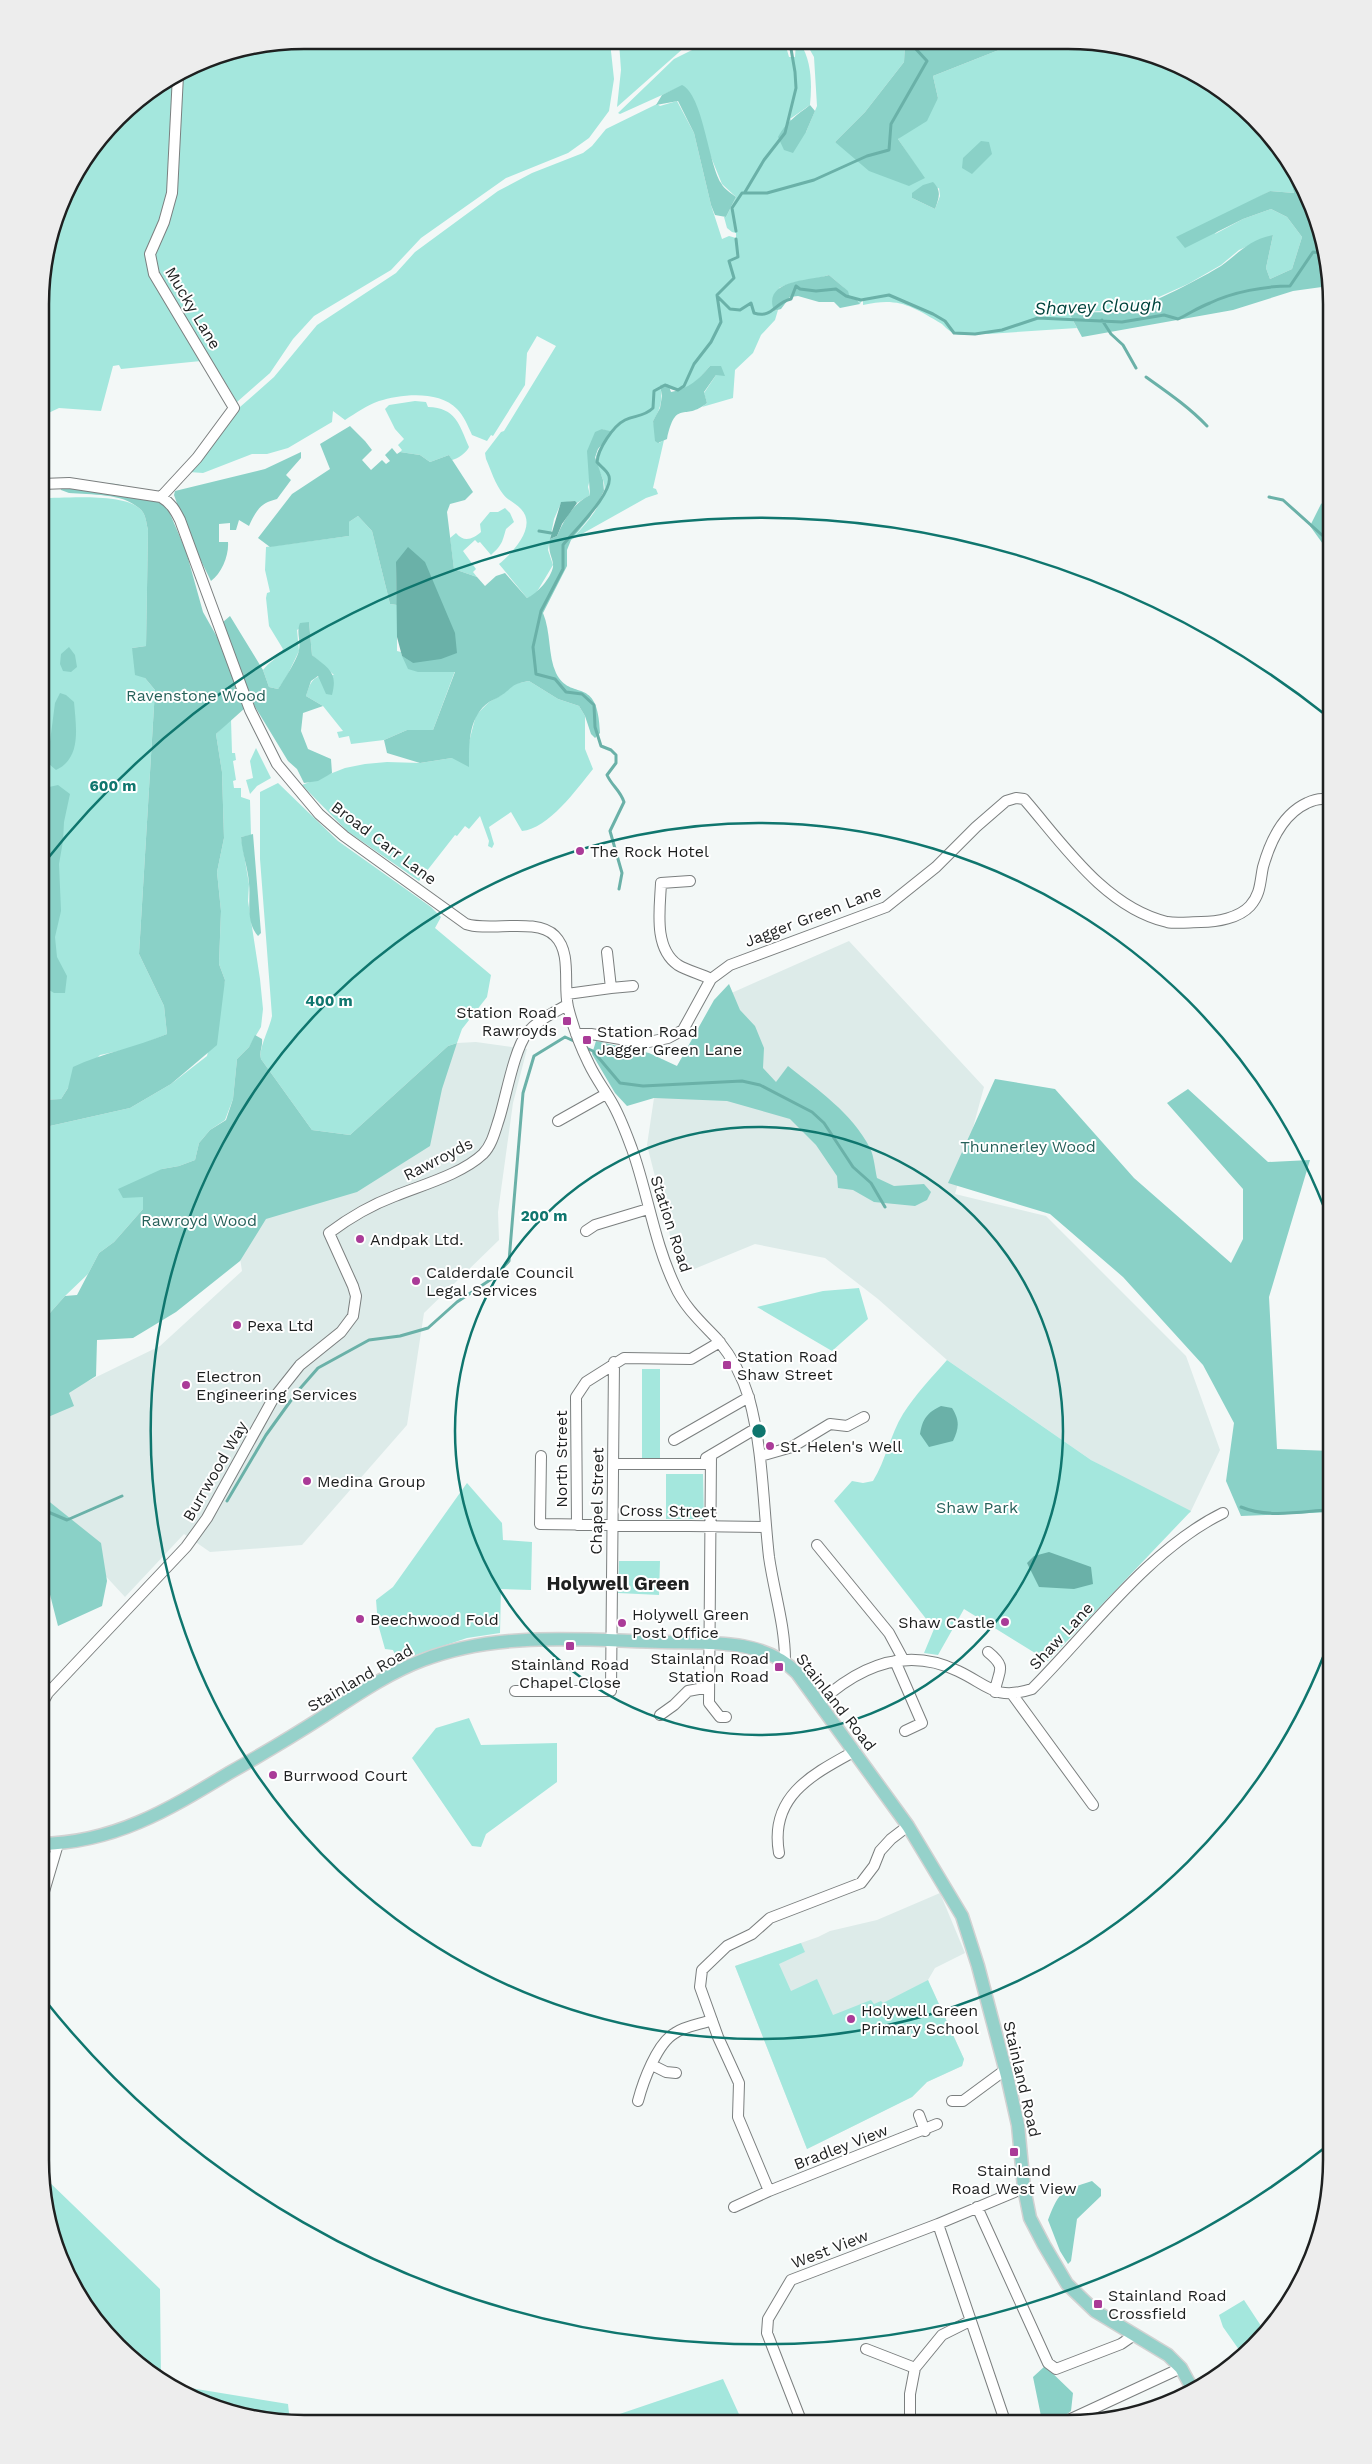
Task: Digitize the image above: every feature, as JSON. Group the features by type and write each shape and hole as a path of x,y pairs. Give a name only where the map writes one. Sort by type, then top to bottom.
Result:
{"main road":[{"name":"Stainland Road","path":"49,1844 95,1839 137,1825 191,1796 359,1694 421,1660 464,1646 502,1641 611,1640 709,1643 765,1650 785,1660 797,1672 908,1826 962,1916 978,1966 1018,2125 1024,2188 1030,2218 1067,2284 1095,2312 1168,2355 1181,2368 1190,2384"}],"street":[{"name":"Mucky Lane","path":"161,496 197,458 234,408 154,274 150,260 152,248 164,222 172,193 178,82"},
{"path":"49,484 69,483 161,496"},
{"name":"Broad Carr Lane","path":"161,496 174,507 250,710 277,764 319,814 344,836 460,920 474,926 535,928 552,933 559,941 564,953 567,1005 576,1035 584,1053"},
{"name":"Jagger Green Lane","path":"576,1035 591,1034 644,1044 668,1038 683,1030 692,1017 711,979 730,965 886,907 936,868 976,827 1006,801 1016,798 1024,799 1094,879 1133,910 1168,922 1212,922 1232,917 1249,907 1259,894 1263,866 1274,838 1286,817 1298,807 1323,798"},
{"path":"690,881 661,883 659,924 667,952 678,964 711,979"},
{"path":"607,952 611,988"},
{"path":"567,994 633,986"},
{"name":"Rawroyds","path":"329,1233 351,1216 438,1180 474,1161 484,1153 496,1130 511,1075 526,1034 539,1022 567,1005"},
{"name":"Station Road","path":"584,1053 622,1123 633,1152 648,1209 665,1261 676,1288 698,1319 720,1342 739,1373 749,1397 760,1456 766,1527 785,1640 785,1660"},
{"path":"558,1121 606,1094"},
{"path":"586,1231 595,1225 648,1209"},
{"name":"Burrwood Way","path":"49,1693 186,1547 207,1518 273,1399 300,1365 341,1332 353,1316 356,1296 329,1233"},
{"name":"North Street","path":"577,1525 576,1397 586,1382 614,1362 624,1358 691,1359 720,1342"},
{"name":"Chapel Street","path":"515,1691 611,1690 614,1362"},
{"path":"674,1440 749,1397"},
{"path":"760,1456 792,1447 830,1424 847,1426 864,1417"},
{"path":"613,1464 694,1464 711,1460 755,1429"},
{"name":"Cross Street","path":"541,1456 540,1524 766,1527"},
{"path":"711,1460 709,1703 714,1712 720,1717 726,1717"},
{"name":"Shaw Lane","path":"819,1704 833,1691 859,1674 899,1660 930,1660 957,1670 995,1692 1012,1694 1032,1689 1102,1613 1138,1578 1192,1532 1223,1513"},
{"path":"817,1545 889,1633 922,1723 905,1731"},
{"path":"988,1652 999,1661 1002,1674 995,1692"},
{"path":"660,1715 674,1705 688,1691 709,1686"},
{"path":"1012,1694 1093,1805"},
{"path":"779,1853 777,1841 780,1820 788,1800 809,1777 855,1751"},
{"path":"769,2191 738,2117 739,2083 700,1987 702,1970 727,1946 752,1934 770,1918 861,1883 874,1866 880,1851 891,1839 908,1826"},
{"path":"49,1874 58,1844"},
{"path":"638,2101 643,2079 663,2045 674,2033 712,2020"},
{"path":"652,2065 666,2072 676,2073"},
{"path":"952,2101 963,2101 980,2091 991,2079 1005,2070"},
{"path":"919,2115 924,2131"},
{"name":"Bradley View","path":"734,2207 769,2191 924,2131 937,2124"},
{"name":"West View","path":"799,2415 767,2333 768,2319 791,2280 938,2224 1024,2188"},
{"path":"977,2207 1048,2363 1056,2369 1121,2344 1134,2335"},
{"path":"938,2224 1003,2415"},
{"path":"910,2415 910,2394 914,2368 942,2335 970,2321"},
{"path":"866,2349 914,2368"},
{"path":"1079,2415 1181,2368"}],"shaded area":[{"path":"575,501 577,503 562,524 557,536 550,539 561,502"},
{"path":"408,547 425,562 455,633 457,653 441,659 413,663 402,656 397,637 396,562"},
{"path":"849,941 984,1087 955,1194 1046,1216 1186,1356 1220,1450 1190,1513 1091,1460 947,1360 878,1299 825,1258 755,1244 682,1274 677,1263 647,1145 654,1098 727,995"},
{"path":"476,1042 527,1049 513,1103 498,1212 499,1240 424,1313 407,1425 302,1545 210,1552 184,1534 125,1597 49,1515 49,1400 160,1346 242,1271 236,1232 406,1150 457,1043"},
{"path":"941,1406 952,1408 958,1424 956,1432 953,1441 929,1447 920,1434 921,1428 926,1417"},
{"path":"1049,1552 1091,1567 1093,1584 1074,1589 1039,1587 1027,1563 1034,1556"},
{"name":"Holywell Green Primary School","path":"940,1893 965,1953 935,1968 928,1980 964,2059 962,2066 927,2082 912,2097 807,2149 735,1966 830,1931 877,1920"}],"green space":[{"path":"287,49 611,49 614,79 609,111 589,138 568,153 506,178 421,238 391,270 314,316 293,339 270,373 237,402 153,263 175,161 181,80 206,68 238,57"},
{"path":"620,49 683,49 617,107 621,70"},
{"path":"694,49 787,49 789,57 795,57 796,49 803,49 809,65 811,81 810,105 790,119 806,132 817,106 814,57 809,49 905,49 904,62 865,112 835,142 924,178 898,139 938,98 933,76 1001,49 1085,49 1102,51 1134,57 1166,68 1196,83 1224,101 1249,123 1271,148 1289,176 1294,193 1270,191 1237,209 1215,234 1243,219 1271,209 1287,217 1302,237 1292,269 1270,279 1266,268 1273,235 1239,250 1221,265 1188,284 1132,309 1069,313 1077,328 988,334 958,334 951,332 922,312 904,305 886,302 863,305 863,298 860,304 857,300 850,298 843,287 829,275 792,283 779,288 774,311 778,310 775,320 761,335 753,353 735,370 733,398 702,407 707,403 704,393 716,375 710,366 688,387 675,390 660,385 661,404 653,421 659,443 664,440 653,488 656,489 658,494 646,498 571,540 595,512 604,492 604,481 597,467 596,456 601,446 612,433 602,429 588,487 590,495 577,503 574,501 561,503 554,519 548,550 553,565 535,595 527,598 499,564 516,547 521,539 527,524 525,516 521,509 500,490 485,453 501,432 504,431 556,346 537,336 527,353 525,385 493,436 491,435 487,441 472,435 462,415 449,403 430,396 409,395 375,403 345,420 333,411 332,422 288,448 267,454 252,454 203,473 189,472 240,407 274,377 317,325 396,273 415,252 498,191 532,173 583,153 592,146 606,129 657,104 660,106 677,101 694,133 711,205 722,239 729,236 736,238 736,233 727,228 724,217 726,217 736,197 722,184 682,86 620,114 618,113 674,59","holes":["939,188 940,196 935,209 912,198"]},
{"path":"905,49 1001,49 933,76 938,98 927,121 898,139 925,178 909,186 869,171 835,142 865,112 904,62"},
{"path":"176,83 167,202 147,251 201,361 121,369 119,365 113,366 101,411 59,408 49,413 49,287 57,238 62,222 75,191 101,148 123,123 148,101"},
{"path":"682,85 689,91 695,102 716,173 726,189 736,197 726,217 715,215 694,133 678,101 656,105 662,95"},
{"path":"810,105 815,111 806,132 793,153 784,150 778,137 788,123"},
{"path":"981,141 989,142 992,154 972,174 962,168 963,158"},
{"path":"1289,176 1304,206 1315,238 1323,287 1293,291 1233,310 1082,337 1069,313 1116,311 1139,307 1203,277 1251,243 1265,237 1273,235 1266,268 1270,279 1292,269 1302,237 1287,217 1271,209 1243,219 1185,248 1176,237 1270,191 1294,193"},
{"path":"933,182 939,192 935,209 912,198 912,193 923,185"},
{"path":"829,275 848,291 850,298 857,300 860,304 840,308 834,302 819,302 798,296 790,297 781,309 774,311 772,301 775,293 781,287 790,283"},
{"path":"710,366 721,366 725,376 716,375 704,392 707,403 692,411 678,415 670,426 667,439 658,443 655,441 653,421 660,408 662,396 660,385 668,384 671,392 689,386"},
{"path":"415,401 426,402 428,407 445,410 451,414 459,424 469,447 464,453 452,460 449,455 430,462 420,455 400,452 402,450 398,445 404,439 395,429 385,409 389,405"},
{"path":"350,426 372,450 362,460 371,470 382,460 386,464 390,461 385,455 392,448 397,454 400,452 420,455 430,462 449,455 473,492 465,500 450,504 447,512 454,569 477,577 485,586 496,576 505,573 527,598 543,585 552,571 553,564 549,548 550,539 557,536 574,507 590,495 587,451 595,432 602,429 613,432 598,449 595,457 603,480 604,491 590,517 571,540 567,550 567,566 543,613 556,673 562,682 569,687 583,692 594,703 598,714 600,733 595,738 591,734 585,716 579,706 558,699 529,681 514,685 489,702 477,715 471,732 469,767 452,758 420,763 387,753 384,740 407,730 433,730 455,672 418,672 408,669 402,656 413,663 396,562 397,605 390,604 372,531 358,516 349,522 349,536 270,547 258,538 292,494 330,469 320,444"},
{"path":"301,452 301,458 286,475 291,480 277,499 259,508 249,526 239,520 236,530 230,530 230,523 219,524 219,542 228,542 227,552 221,569 211,581 189,537 174,495 175,491 265,469"},
{"name":"Ravenstone Wood","path":"58,479 116,484 146,491 165,502 186,551 203,612 221,644 245,708 216,734 222,772 224,838 217,872 221,911 219,964 225,980 217,1045 171,1084 130,1108 49,1126 49,1100 61,1099 68,1088 73,1067 167,1034 164,1006 139,954 155,690 145,678 135,675 132,648 146,646 148,530 143,512 132,503 115,497 69,493 61,490"},
{"path":"93,497 131,503 143,512 148,530 146,646 132,648 145,678 155,690 139,954 164,1006 167,1034 133,1048 100,1055 68,1088 61,1099 49,1100 49,498"},
{"path":"1323,502 1323,544 1310,526"},
{"path":"505,508 510,513 514,522 506,529 502,543 498,548 491,555 480,542 478,543 475,540 463,551 476,569 473,572 477,577 454,569 450,538 456,533 465,539 475,537 481,532 480,524 490,512 498,512"},
{"path":"358,516 372,531 390,604 397,605 397,651 401,652 402,656 437,671 455,671 433,730 407,730 384,740 351,744 349,736 339,738 337,732 343,731 323,706 306,696 312,681 318,677 334,675 312,655 309,622 297,630 299,651 286,678 278,689 269,687 263,670 283,649 269,626 266,598 267,593 270,592 265,570 266,547 349,536 349,522"},
{"path":"230,616 263,670 269,687 278,689 298,654 298,630 300,623 309,622 312,655 331,672 334,687 332,695 326,694 318,676 311,681 306,696 323,706 303,713 301,731 308,749 331,759 332,773 318,781 304,783 297,769 288,761 254,705 223,622"},
{"path":"69,647 75,655 77,667 71,672 63,671 60,664 61,654"},
{"path":"529,681 558,699 579,706 585,716 585,749 593,769 552,816 532,829 522,831 511,812 489,827 494,844 492,848 488,846 489,841 480,816 469,829 465,826 457,836 455,835 419,881 347,831 302,785 345,768 365,764 387,762 420,763 452,758 469,742 476,715 489,702 500,696 514,684"},
{"path":"60,693 66,695 74,702 76,731 74,750 70,758 56,770 49,764 55,703"},
{"path":"231,719 232,753 235,753 236,760 233,761 236,780 233,781 234,788 241,788 241,797 250,800 251,835 241,837 249,884 248,901 260,979 263,1009 261,1027 249,1047 237,1059 233,1099 225,1120 210,1130 199,1143 195,1160 179,1166 162,1169 143,1197 143,1209 114,1242 99,1253 88,1274 49,1314 49,1126 130,1108 171,1084 207,1056 225,980 219,964 221,911 217,872 224,838 222,772 216,734"},
{"path":"256,748 271,778 257,786 250,794 246,780 253,778 250,761"},
{"path":"278,783 338,841 431,907 441,917 435,928 491,975 487,997 462,1029 457,1043 448,1046 350,1135 312,1130 261,1059 261,1050 272,1016 260,859 260,792"},
{"path":"58,785 70,794 64,822 59,864 61,911 55,937 57,957 67,976 65,993 54,993 49,990 49,787"},
{"path":"253,834 261,933 258,936 251,924 248,877 241,837"},
{"path":"729,984 740,1010 755,1026 764,1048 763,1068 776,1082 788,1066 811,1084 834,1103 863,1135 871,1151 877,1178 894,1186 924,1184 931,1192 927,1200 915,1206 874,1202 853,1190 838,1188 837,1176 816,1145 790,1119 727,1101 654,1098 627,1106 615,1093 592,1054 596,1041 649,1053 677,1066 714,1000"},
{"name":"Rawroyd Wood","path":"255,1035 262,1039 261,1059 312,1130 350,1135 448,1046 457,1043 442,1089 430,1146 357,1192 266,1219 240,1261 176,1312 133,1338 97,1340 96,1376 69,1393 74,1406 49,1417 49,1314 65,1296 77,1295 99,1253 114,1242 143,1209 143,1197 123,1198 118,1189 162,1169 179,1166 195,1160 199,1143 210,1130 226,1120 233,1099 237,1059 249,1047"},
{"name":"Thunnerley Wood","path":"995,1079 1055,1089 1134,1178 1231,1263 1243,1239 1243,1189 1167,1103 1188,1089 1268,1162 1310,1160 1269,1297 1277,1449 1323,1451 1323,1512 1241,1516 1226,1481 1234,1423 1203,1365 1123,1277 1050,1214 948,1183"},
{"path":"859,1288 868,1319 832,1351 757,1307 823,1291"},
{"name":"Shaw Park","path":"947,1360 1091,1460 1191,1511 1048,1661 964,1609 938,1655 924,1653 934,1629 834,1501 852,1481 863,1483 873,1481 903,1414 918,1393"},
{"path":"642,1369 660,1369 660,1460 642,1460"},
{"path":"666,1474 703,1474 704,1519 666,1519"},
{"path":"467,1483 502,1523 503,1540 532,1542 531,1590 501,1589 500,1633 467,1638 398,1661 393,1650 385,1649 378,1624 376,1600 393,1587"},
{"path":"49,1501 101,1543 107,1581 102,1606 58,1626 49,1591"},
{"path":"619,1561 660,1561 659,1595 618,1593"},
{"path":"469,1718 481,1745 557,1743 557,1782 486,1834 481,1847 472,1846 412,1758 436,1728"},
{"name":"Holywell Green Primary School","path":"801,1943 805,1952 779,1964 791,1991 817,1979 833,2015 871,2000 874,2004 881,2001 883,2003 928,1980 964,2059 962,2066 927,2082 912,2097 807,2149 735,1966"},
{"path":"1092,2181 1101,2189 1101,2196 1077,2219 1071,2261 1068,2264 1060,2251 1048,2220 1056,2202 1063,2193"},
{"path":"50,2182 160,2289 161,2371 148,2363 123,2341 101,2316 83,2288 62,2242 57,2226"},
{"path":"1244,2300 1261,2326 1239,2350 1223,2327 1219,2315"},
{"path":"1045,2366 1073,2393 1071,2411 1066,2415 1041,2415 1033,2377"},
{"path":"723,2379 739,2415 617,2415"},
{"path":"189,2388 288,2404 289,2415 270,2413 238,2407"}],"waterway":[{"path":"745,192 764,160 785,133 796,88 791,49"},
{"path":"736,231 732,208 742,193 767,193 814,180 867,156 889,150 891,124 927,61 916,49"},
{"path":"619,889 622,873 610,831 624,802 607,775 616,763 616,755 611,750 601,746 595,727 594,705 582,694 566,692 555,679 536,674 533,647 541,611 563,569 563,545 593,511 606,490 609,481 608,474 597,462 603,445 611,432 620,423 646,413 653,408 654,391 665,385 678,390 684,386 694,364 711,342 721,322 717,295 734,278 729,261 738,257 736,239"},
{"name":"Shavey Clough","path":"718,297 730,309 740,310 751,303 754,313 765,314 791,299 796,286 800,289 816,291 836,289 846,296 861,300 889,295 945,321 954,333 975,334 1002,330 1038,318 1122,322 1164,315 1178,319 1206,305 1239,293 1260,288 1290,286 1313,252 1318,252"},
{"path":"1102,320 1111,334 1123,345 1136,368"},
{"path":"1146,377 1185,406 1207,426"},
{"path":"1269,497 1283,500 1323,536"},
{"path":"539,531 551,533"},
{"path":"227,1501 266,1435 297,1392 318,1368 369,1340 400,1336 428,1328 457,1302 493,1278 509,1261 523,1093 534,1056 565,1037 576,1042"},
{"path":"584,1047 593,1051 620,1083 643,1086 742,1081 760,1085 812,1112 824,1123 853,1167 871,1183 885,1207"},
{"path":"49,1512 67,1520 122,1496"},
{"path":"1241,1507 1272,1513 1323,1510"}],"place":[{"name":"The Rock Hotel","path":"580,851"},
{"name":"Station Road Rawroyds","path":"567,1021"},
{"name":"Station Road Jagger Green Lane","path":"587,1040"},
{"name":"Andpak Ltd.","path":"360,1239"},
{"name":"Calderdale Council Legal Services","path":"416,1281"},
{"name":"Pexa Ltd","path":"237,1325"},
{"name":"Station Road Shaw Street","path":"727,1365"},
{"name":"Electron Engineering Services","path":"186,1385"},
{"name":"St. Helen's Well","path":"770,1446"},
{"name":"Medina Group","path":"307,1481"},
{"name":"Beechwood Fold","path":"360,1619"},
{"name":"Shaw Castle","path":"1005,1622"},
{"name":"Holywell Green Post Office","path":"622,1623"},
{"name":"Stainland Road Chapel Close","path":"570,1646"},
{"name":"Stainland Road Station Road","path":"779,1667"},
{"name":"Burrwood Court","path":"273,1775"},
{"name":"Holywell Green Primary School","path":"851,2019"},
{"name":"Stainland Road West View","path":"1014,2152"},
{"name":"Stainland Road Crossfield","path":"1098,2304"}],"district":[{"name":"Holywell Green","path":"618,1583"}]}
